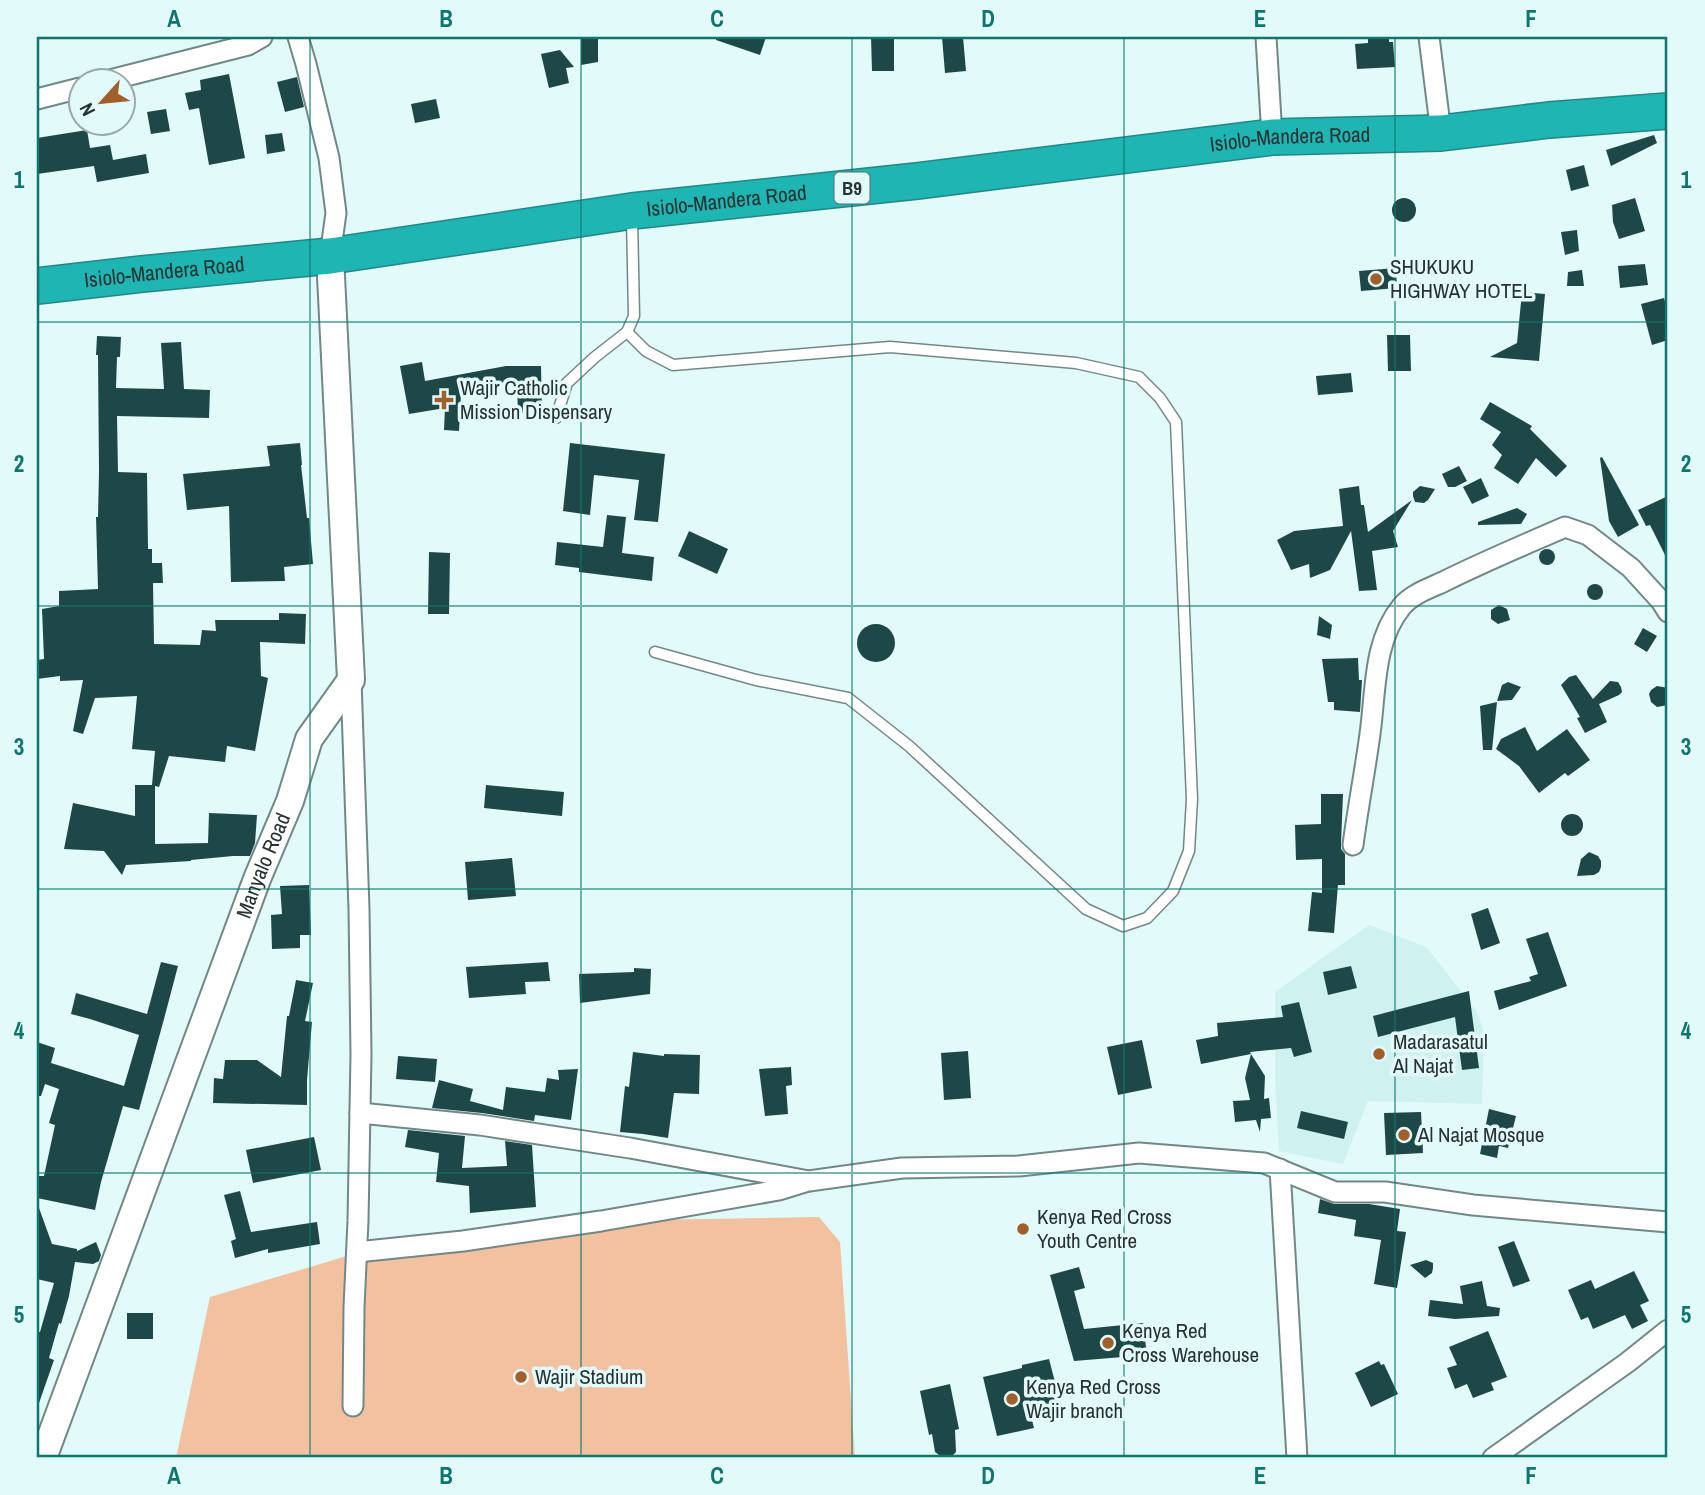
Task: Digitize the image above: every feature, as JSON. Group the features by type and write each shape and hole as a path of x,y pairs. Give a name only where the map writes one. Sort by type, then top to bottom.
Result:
{"highway":[{"name":"Isiolo-Mandera Road","path":"37,286 330,256 632,211 917,181 1272,137 1441,133 1549,120 1668,111"}],"street":[{"path":"136,73 248,45 262,37"},
{"path":"298,37 330,158 336,213 330,256 351,680 359,909 361,1054 354,1406"},
{"path":"1266,37 1272,137"},
{"path":"1429,37 1441,133"},
{"path":"37,99 66,92"},
{"path":"1353,845 1377,668 1387,629 1404,604 1477,565 1566,527 1588,535 1631,568 1668,612"},
{"name":"Manyalo Road","path":"43,1458 257,879 289,800 309,739 351,680"},
{"path":"360,1113 494,1127 630,1148 809,1181"},
{"path":"357,1252 463,1241 601,1221 779,1189 809,1181 902,1168 1019,1166 1139,1153 1264,1163 1335,1192 1385,1192 1473,1205 1668,1222"},
{"path":"1280,1169 1297,1458"},
{"path":"1493,1458 1628,1363 1668,1330"}],"lane":[{"path":"556,418 567,383 594,357 627,332 634,316 632,211"},
{"path":"627,332 646,351 673,365 890,347 1076,363 1139,377 1160,398 1176,422 1192,799 1189,851 1173,891 1147,918 1123,926 1111,921 1086,909 909,746 848,698 756,680 655,652"}],"shaded area":[{"name":"Madarasatul Al Najat","path":"1369,925 1426,947 1476,1010 1484,1032 1482,1104 1368,1101 1343,1164 1279,1151 1275,1077 1275,992"},
{"name":"Wajir Stadium","path":"819,1217 840,1242 855,1458 176,1458 210,1297 407,1238 580,1221"}],"building":[{"path":"581,37 598,37 598,62 581,65"},
{"path":"716,37 766,37 760,55 716,40"},
{"path":"871,37 894,37 894,71 872,71"},
{"path":"942,37 963,37 966,71 945,73"},
{"path":"1368,37 1389,37 1389,42 1393,42 1395,67 1357,69 1355,44 1368,43"},
{"path":"560,50 574,67 566,68 569,83 549,88 541,54"},
{"path":"229,74 245,158 209,165 199,108 189,110 185,93 201,90 200,80"},
{"path":"297,77 304,107 285,112 277,82"},
{"path":"436,99 440,118 415,123 411,104"},
{"path":"166,109 170,131 151,134 147,112"},
{"path":"66,133 66,136 88,136 90,148 110,145 113,160 146,154 149,173 97,182 94,166 37,174 37,138"},
{"path":"282,133 285,151 267,154 265,135"},
{"path":"1654,135 1657,143 1611,166 1606,150"},
{"path":"1584,165 1589,186 1571,191 1566,170"},
{"path":"1404,198 1412,202 1416,210 1412,218 1404,222 1396,218 1392,210 1396,202"},
{"path":"1635,198 1645,231 1619,239 1613,222 1612,205"},
{"path":"1577,230 1579,251 1565,255 1561,232"},
{"path":"1645,264 1648,285 1620,288 1618,266"},
{"path":"1396,268 1397,288 1361,291 1359,271"},
{"path":"1582,270 1584,286 1567,286 1568,272"},
{"path":"1522,292 1545,294 1539,361 1490,357 1517,343"},
{"path":"1664,298 1668,311 1668,340 1652,345 1641,304"},
{"path":"1387,335 1410,335 1411,371 1388,371"},
{"path":"97,336 121,337 116,388 164,389 161,343 181,342 184,389 210,390 209,418 117,416 118,472 147,473 148,549 152,549 152,563 162,563 163,583 153,583 154,644 200,645 202,630 216,631 215,620 279,620 279,613 306,614 305,644 260,642 261,676 268,678 255,751 227,746 225,762 169,756 159,787 155,786 155,844 208,843 209,813 257,815 255,843 250,856 126,865 122,875 104,851 64,849 73,803 135,816 135,785 152,785 155,751 132,749 137,696 95,698 83,734 73,731 83,680 60,681 60,676 37,679 37,660 44,659 42,609 59,606 59,591 98,589"},
{"path":"422,362 425,381 506,366 541,366 542,413 518,413 517,384 461,394 459,431 444,430 445,408 409,414 400,366"},
{"path":"1351,373 1353,392 1318,395 1316,376"},
{"path":"1490,402 1532,426 1530,429 1567,466 1556,477 1536,458 1518,484 1494,468 1502,455 1492,445 1501,432 1480,419"},
{"path":"300,443 313,564 284,567 285,581 231,582 229,506 187,510 183,474 270,466 267,446"},
{"path":"570,443 665,454 658,522 634,520 639,480 594,475 590,515 563,511"},
{"path":"1602,457 1639,525 1618,537 1609,521"},
{"path":"1459,466 1467,481 1455,487 1448,487 1442,474"},
{"path":"1481,478 1489,496 1472,504 1463,487"},
{"path":"1359,486 1368,532 1412,500 1393,531 1398,547 1372,551 1377,590 1359,591 1351,531 1330,570 1310,578 1309,564 1291,570 1277,540 1294,531 1343,526 1339,489"},
{"path":"1420,486 1435,489 1424,503 1415,502 1413,496 1413,492"},
{"path":"1668,496 1668,561 1650,525 1646,526 1638,510"},
{"path":"1517,508 1527,514 1521,524 1478,525 1478,522"},
{"path":"607,515 626,517 622,553 654,557 652,581 579,572 579,568 555,565 557,542 603,547"},
{"path":"689,531 728,549 717,574 678,556"},
{"path":"1544,549 1550,549 1555,557 1553,563 1544,565 1539,560 1539,554"},
{"path":"429,552 450,553 449,614 428,614"},
{"path":"1592,584 1598,584 1603,592 1601,598 1592,600 1587,595 1587,589"},
{"path":"1499,605 1507,609 1510,620 1498,624 1491,619 1491,610"},
{"path":"1319,616 1332,625 1330,639 1317,635"},
{"path":"876,624 889,630 895,643 889,656 876,662 863,656 857,643 863,630"},
{"path":"1643,628 1657,636 1647,652 1634,644"},
{"path":"1358,658 1359,680 1362,680 1360,712 1334,710 1334,702 1328,702 1322,659"},
{"path":"1576,675 1593,699 1610,681 1618,682 1622,692 1599,704 1607,722 1585,733 1577,718 1580,717 1561,685 1569,677"},
{"path":"1508,682 1521,687 1512,700 1497,701 1502,685"},
{"path":"1657,686 1668,688 1668,705 1657,707 1651,702 1649,694"},
{"path":"1497,702 1492,750 1483,750 1480,706"},
{"path":"1525,727 1537,751 1567,729 1590,760 1568,776 1565,773 1539,793 1519,766 1496,749 1501,739"},
{"path":"486,785 564,792 562,816 484,808"},
{"path":"1321,794 1343,794 1341,849 1345,854 1345,885 1338,885 1334,933 1308,931 1312,892 1322,893 1322,859 1296,860 1295,825 1321,824"},
{"path":"1572,814 1580,817 1583,825 1580,833 1572,836 1564,833 1561,825 1564,817"},
{"path":"1589,852 1598,856 1601,861 1599,872 1577,876 1581,859"},
{"path":"512,858 516,896 468,900 465,862"},
{"path":"309,885 311,935 300,935 300,948 272,949 271,915 282,914 280,886"},
{"path":"1488,908 1500,943 1481,950 1471,914"},
{"path":"1548,932 1567,986 1499,1010 1494,991 1531,981 1529,977 1538,974 1526,939"},
{"path":"161,962 178,966 164,1019 139,1110 123,1106 95,1210 37,1198 37,1176 44,1176 55,1125 49,1123 59,1089 45,1084 41,1096 37,1096 37,1042 55,1048 51,1063 124,1086 139,1035 71,1014 76,993 147,1014"},
{"path":"548,962 550,981 525,982 526,994 469,998 466,967"},
{"path":"1351,966 1357,988 1328,995 1323,972"},
{"path":"634,968 651,969 650,994 580,1003 579,974 634,972"},
{"path":"296,980 313,983 305,1021 312,1022 307,1105 213,1103 214,1078 223,1079 225,1060 257,1060 281,1077 287,1016"},
{"path":"1469,991 1479,1068 1462,1070 1455,1017 1378,1037 1373,1016"},
{"path":"1299,1002 1312,1052 1294,1057 1291,1048 1250,1052 1251,1054 1201,1064 1196,1040 1218,1036 1217,1023 1283,1017 1281,1006"},
{"path":"1142,1040 1152,1088 1118,1095 1107,1047"},
{"path":"968,1051 971,1098 944,1100 941,1053"},
{"path":"633,1052 664,1056 700,1055 699,1094 674,1093 668,1138 620,1132 625,1086 629,1087"},
{"path":"1251,1054 1265,1076 1264,1099 1269,1098 1271,1118 1261,1119 1260,1132 1256,1120 1235,1122 1233,1101 1250,1100 1245,1078"},
{"path":"398,1056 437,1059 435,1082 396,1079"},
{"path":"791,1067 792,1085 786,1086 788,1114 765,1116 759,1069"},
{"path":"578,1069 571,1120 535,1115 534,1121 432,1108 439,1080 473,1089 470,1101 503,1110 506,1087 545,1092 547,1078 559,1080 558,1070"},
{"path":"1489,1109 1516,1116 1508,1148 1499,1146 1497,1158 1480,1154"},
{"path":"1301,1111 1348,1122 1344,1139 1297,1128"},
{"path":"1421,1112 1423,1153 1386,1155 1384,1113"},
{"path":"408,1130 465,1136 462,1168 507,1166 505,1141 532,1145 536,1207 470,1213 469,1186 436,1182 439,1153 405,1147"},
{"path":"314,1137 321,1170 253,1183 246,1150"},
{"path":"240,1191 251,1232 317,1222 320,1244 268,1253 268,1249 235,1258 231,1241 236,1239 224,1195"},
{"path":"1320,1199 1334,1204 1369,1204 1400,1209 1397,1231 1406,1232 1397,1288 1374,1284 1381,1240 1354,1236 1356,1220 1318,1213"},
{"path":"39,1208 52,1244 77,1251 96,1242 101,1255 99,1261 93,1264 75,1262 69,1296 49,1358 54,1360 39,1403 37,1332 40,1332 54,1283 37,1279"},
{"path":"1514,1241 1530,1281 1513,1287 1498,1247"},
{"path":"1426,1260 1433,1263 1433,1268 1432,1273 1425,1278 1410,1265"},
{"name":"Kenya Red Cross Warehouse","path":"1079,1267 1085,1288 1074,1291 1084,1329 1143,1323 1147,1355 1074,1361 1050,1275"},
{"path":"1634,1271 1649,1301 1640,1305 1648,1321 1632,1329 1625,1315 1593,1329 1588,1317 1581,1320 1568,1290 1591,1280 1595,1289"},
{"path":"1482,1281 1487,1306 1500,1308 1499,1316 1455,1319 1428,1316 1430,1300 1463,1304 1460,1286"},
{"path":"127,1313 153,1313 153,1339 127,1339"},
{"path":"1488,1331 1507,1377 1491,1383 1494,1390 1473,1398 1467,1384 1455,1389 1447,1368 1457,1365 1449,1347"},
{"path":"1049,1359 1062,1409 1031,1416 1034,1428 997,1436 983,1377"},
{"path":"1379,1361 1381,1365 1384,1364 1398,1394 1371,1407 1355,1373"},
{"path":"950,1384 959,1429 955,1430 956,1452 951,1457 943,1458 935,1452 932,1434 929,1435 920,1391"}],"place":[{"name":"SHUKUKU HIGHWAY HOTEL","path":"1376,279"},
{"name":"Wajir Catholic Mission Dispensary","path":"444,400"},
{"name":"Madarasatul Al Najat","path":"1379,1054"},
{"name":"Al Najat Mosque","path":"1404,1135"},
{"name":"Kenya Red Cross Youth Centre","path":"1023,1229"},
{"name":"Kenya Red Cross Warehouse","path":"1108,1343"},
{"name":"Wajir Stadium","path":"521,1377"},
{"name":"Kenya Red Cross Wajir branch","path":"1012,1399"}]}
